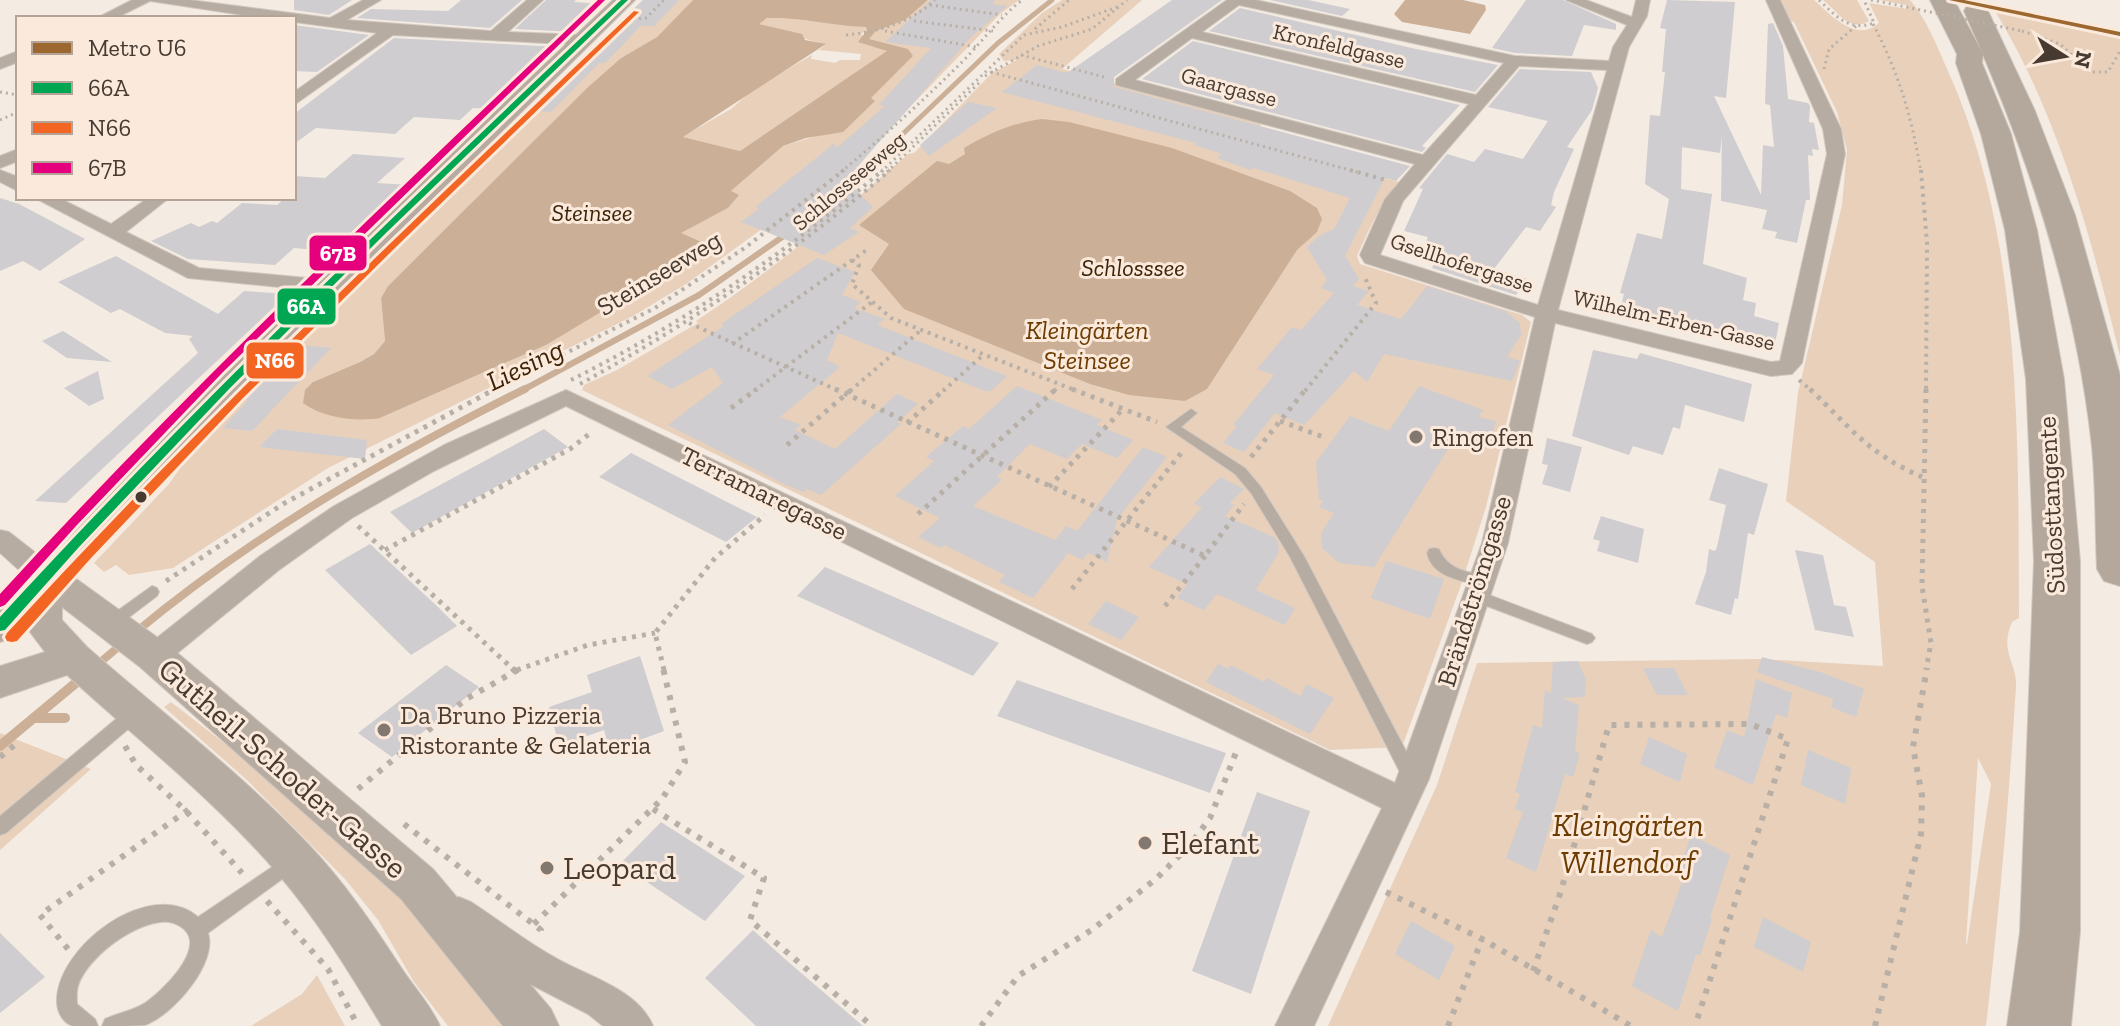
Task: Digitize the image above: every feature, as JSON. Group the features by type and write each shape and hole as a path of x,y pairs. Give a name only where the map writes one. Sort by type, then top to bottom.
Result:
{"highway":[{"path":"1923,0 1956,52 1969,63"},
{"name":"Südosttangente","path":"1942,0 1970,54 1969,63 1996,134 2021,230 2045,379 2057,561 2050,932 2039,1026"},
{"path":"1970,0 2012,83 2042,160 2074,264 2110,430 2120,569"}],"main road":[{"path":"0,626 44,574 174,439 328,286 583,40 623,10"},
{"path":"0,603 44,574"}],"street":[{"path":"108,16 144,0"},
{"path":"157,0 285,16"},
{"path":"333,22 374,0"},
{"path":"495,35 536,0"},
{"path":"1122,82 1236,0 1515,61 1615,66"},
{"path":"1573,0 1639,12"},
{"name":"Wilhelm-Erben-Gasse","path":"1546,314 1771,369 1784,369 1791,363 1836,154 1832,129 1773,0"},
{"name":"Brändströmgasse","path":"1294,1026 1407,791 1495,543 1546,314 1615,66 1639,12"},
{"path":"296,17 390,30 583,40"},
{"path":"296,99 390,30"},
{"name":"Kronfeldgasse","path":"1189,33 1479,101"},
{"name":"Gsellhofergasse","path":"1515,61 1394,199 1370,255 1372,259 1546,314"},
{"name":"Gaargasse","path":"1122,82 1426,161"},
{"path":"48,200 195,274 328,286"},
{"path":"112,233 157,200"},
{"path":"152,654 343,512 571,387"},
{"name":"Terramaregasse","path":"571,387 609,418 781,502 1247,727 1407,791"},
{"path":"0,539 113,625"},
{"path":"0,682 73,658 43,624 44,574"},
{"name":"Gutheil-Schoder-Gasse","path":"113,625 152,654 417,884 541,970 601,1001 634,1026"},
{"name":"Gutheil-Schoder-Gasse","path":"73,658 219,788 294,860 342,918 409,1022"},
{"name":"Gutheil-Schoder-Gasse","path":"417,884 534,1026"}],"lane":[{"path":"1191,413 1172,427 1240,471 1256,490 1297,556 1407,791"},
{"path":"1434,553 1436,562 1479,589 1587,638"},
{"path":"113,625 152,592"},
{"path":"0,827 122,700"},
{"path":"197,929 294,860"},
{"path":"88,1026 67,1009 67,987 80,962 99,942 126,924 157,915 184,918 197,929 200,947 191,972 173,993 152,1010 130,1022 112,1026"}],"path":[{"path":"623,10 646,18 664,0"},
{"path":"846,35 883,31 913,21 935,0"},
{"name":"Steinseeweg","path":"152,592 255,518 347,464 655,308 701,280 838,178 906,119 1020,0"},
{"path":"571,387 702,309 763,266 902,155 1014,43 1069,0"},
{"name":"Schlossseeweg","path":"571,387 689,323 762,273 926,138 990,71 1038,46 1092,29 1127,0"},
{"path":"1819,0 1840,21 1856,26 1873,24"},
{"path":"1864,0 1892,60 1908,110 1923,191 1928,288 1922,586 1931,643 1913,747 1922,796 1921,834 1875,1026"},
{"path":"1871,0 2022,31 2058,42 2070,52 2079,68 2095,73 2108,72 2120,51"},
{"path":"930,5 1003,15"},
{"path":"1034,30 1057,28 1095,11 1117,7"},
{"path":"913,21 993,31"},
{"path":"1810,78 1826,66 1829,49 1856,26"},
{"path":"883,31 977,47"},
{"path":"1020,55 1122,82"},
{"path":"990,71 1390,181 1384,193"},
{"path":"732,344 868,249"},
{"path":"852,260 859,265 852,284 891,318 1121,411 1172,427"},
{"path":"1240,471 1376,303 1361,271"},
{"path":"731,408 872,302"},
{"path":"689,323 1205,556"},
{"path":"787,445 921,330"},
{"path":"907,423 983,355"},
{"path":"1784,369 1815,391 1844,426 1876,454 1922,477"},
{"path":"918,514 1059,386"},
{"path":"1049,487 1121,411"},
{"path":"385,550 570,449 609,418"},
{"path":"1280,421 1326,438"},
{"path":"1072,589 1192,439"},
{"path":"1165,606 1256,490"},
{"path":"358,789 482,689 516,672 613,638 655,633 715,558 781,502"},
{"path":"343,512 516,672"},
{"path":"534,924 653,809 685,762 655,633"},
{"path":"1533,971 1560,894 1609,725 1750,724 1788,739 1695,1026"},
{"path":"981,1026 1018,976 1093,929 1157,878 1190,845 1210,818 1247,727"},
{"path":"0,757 17,743"},
{"path":"80,962 40,915 219,788"},
{"path":"653,809 764,878 750,920 872,1026"},
{"path":"1363,880 1482,939 1631,1026"},
{"path":"1448,1026 1482,939"}],"shaded area":[{"path":"1943,0 1975,0 2120,29 2120,36"}],"green space":[{"path":"643,0 693,0 657,37 621,58 588,87 388,286 381,299 385,341 374,354 313,382 380,418 546,345 678,259 680,233 728,208 738,195 730,192 783,146 823,134 870,98 913,56 868,39 876,31 905,20 928,0 1019,0 1000,14 870,148 686,284 633,316 328,468 173,568 129,575 116,565 104,572 94,563 169,484 198,443"},
{"name":"Kleingärten Steinsee","path":"1062,0 1142,0 1062,69 1264,122 1245,140 1399,182 1366,236 1357,256 1360,264 1522,315 1531,322 1486,507 1402,747 1330,750 582,390 584,385 617,370 698,323 696,321 805,241 908,154 914,153 992,73 1017,60 1004,61 999,54 1042,13"},
{"name":"Kleingärten Willendorf","path":"1778,0 1814,0 1844,25 1861,30 1879,23 1869,3 1908,9 1906,5 1880,0 1910,0 1927,25 1947,69 1972,133 1990,200 2003,268 2016,409 2019,618 2012,622 2007,641 2016,686 1986,1026 1328,1026 1437,785 1477,663 1759,659 1883,666 1875,562 1786,501 1798,393 1842,205 1847,150 1837,112 1794,22 1789,20","holes":["1978,758 1991,784 1967,944"]},
{"path":"1823,0 1857,0 1869,21 1849,23"},
{"path":"1995,11 2120,36 2120,356 2071,178 2037,92"},
{"path":"767,18 864,27 867,30 861,34 875,46 888,51 740,151 682,137 731,109 754,89 812,55 811,59 835,63 860,60 861,54 819,50 825,45 758,24"},
{"path":"171,702 269,778 377,873 513,1026 448,1026 414,982 378,920 345,879 248,781 164,707"},
{"path":"0,733 91,769 0,850"},
{"path":"317,975 345,1026 251,1026 302,994"}],"water":[{"name":"Steinsee","path":"693,0 928,0 905,20 876,31 869,39 908,49 913,56 871,98 875,101 843,132 806,138 783,146 731,191 739,195 728,208 681,233 704,243 679,259 684,262 546,345 380,418 340,418 303,403 305,390 313,382 360,362 374,354 385,341 381,298 388,286 588,87 621,58 657,37","holes":["767,18 865,27 867,30 858,42 887,51 740,151 683,137 826,44 805,40 802,34 759,24"]},
{"path":"1405,0 1463,0 1485,5 1486,10 1470,34 1402,22 1394,14"},
{"name":"Schlosssee","path":"1042,119 1069,122 1172,148 1290,191 1317,208 1322,219 1317,232 1297,250 1207,389 1185,401 1129,395 1090,384 904,309 871,270 889,244 859,225 937,161 949,164 965,154 964,148 983,138 1011,126"}],"building":[{"path":"294,0 352,0 329,15 294,10"},
{"path":"461,0 522,0 490,28 357,18 371,9 448,11"},
{"path":"546,0 604,4 575,32 515,29"},
{"path":"643,0 679,0 654,26 640,26 551,112 527,111"},
{"path":"931,0 996,0 992,4 1007,6 971,37 846,180 873,207 850,228 859,232 824,255 741,222 760,208 755,207 836,142 834,147 839,146 885,106 879,105 931,48 885,42"},
{"path":"1172,0 1222,0 1114,77 1114,87 1410,166 1396,181 1385,178 1345,256 1359,279 1353,286 1369,291 1357,305 1401,319 1427,286 1505,311 1520,323 1521,335 1507,357 1520,361 1512,381 1384,354 1367,382 1354,371 1304,425 1275,413 1244,452 1223,443 1237,426 1233,425 1274,375 1257,369 1292,327 1301,330 1334,293 1321,288 1327,280 1307,247 1319,236 1334,229 1350,198 1254,168 1250,170 1217,158 1222,154 1194,145 1196,143 1002,92 1037,65 1067,73"},
{"path":"1270,0 1308,0 1350,9 1342,16"},
{"path":"1526,0 1563,0 1616,24 1616,30 1584,25 1572,56 1515,53 1492,48"},
{"path":"1667,0 1735,2 1726,98 1714,96 1761,195 1763,145 1774,147 1770,105 1765,104 1768,24 1773,23 1783,46 1788,99 1810,106 1809,122 1814,123 1819,150 1812,149 1813,156 1808,155 1810,200 1806,200 1797,243 1775,238 1777,232 1762,229 1767,210 1721,201 1722,136 1720,153 1682,147 1681,189 1712,194 1703,264 1747,278 1743,300 1756,303 1754,316 1779,323 1774,349 1640,313 1642,307 1622,302 1624,294 1620,293 1637,233 1662,239 1669,199 1645,184 1650,115 1660,116 1666,29 1660,28"},
{"path":"1240,8 1498,65 1475,92 1209,31"},
{"path":"296,25 369,35 317,72 296,71"},
{"path":"394,38 559,47 493,109 473,108 460,120 414,117 395,134 316,128 296,143 296,112"},
{"path":"1193,41 1460,105 1422,146 1426,148 1422,152 1142,79"},
{"path":"1520,69 1591,72 1598,88 1592,110 1567,147 1574,149 1554,192 1551,205 1556,207 1540,231 1526,227 1494,269 1527,279 1516,295 1432,268 1441,250 1424,246 1428,237 1404,231 1423,189 1419,188 1447,154 1474,162 1485,149 1523,159 1548,121 1488,107"},
{"path":"968,102 997,108 929,156 920,145"},
{"path":"353,154 405,158 377,183 410,185 337,252 294,248 275,265 188,259 151,241 191,223 199,227 212,221 217,223 242,203 277,205 283,200 296,200 296,176 325,178"},
{"path":"0,198 19,204 85,239 40,271 23,261 0,271"},
{"path":"116,256 218,314 244,291 288,294 66,503 35,501 198,353 189,339 193,336 165,333 120,309 111,313 58,282"},
{"path":"817,258 855,272 842,295 861,302 854,308 885,319 877,325 1007,376 991,391 985,391 838,333 827,360 840,367 780,417 801,425 795,430 835,449 897,394 918,404 897,422 901,424 821,495 784,484 668,425 723,383 712,367 672,389 647,376 724,326 721,324"},
{"path":"63,331 112,362 67,358 42,341"},
{"path":"299,345 331,348 252,431 223,428 248,400 245,400"},
{"path":"1593,350 1637,359 1640,353 1752,384 1744,422 1685,405 1680,429 1673,427 1663,455 1633,446 1629,455 1572,436"},
{"path":"98,371 104,399 89,406 64,388"},
{"path":"1017,386 1102,420 1097,425 1133,440 1117,458 1082,444 1067,459 1030,444 997,477 1002,480 973,506 1055,540 1066,526 1077,531 1143,447 1167,457 1117,519 1107,562 1088,553 1083,560 1068,553 1033,598 999,582 1005,575 944,545 940,548 918,537 940,518 895,496 934,461 926,457 963,426 969,429"},
{"name":"Ringofen","path":"1419,386 1483,410 1478,417 1496,421 1491,441 1470,436 1462,447 1452,443 1374,567 1339,563 1322,548 1321,533 1334,513 1319,507 1323,501 1319,499 1316,462 1350,416 1389,431"},
{"path":"277,429 367,440 365,459 259,447"},
{"path":"544,429 568,447 412,533 390,512"},
{"path":"1547,438 1582,447 1570,492 1542,484 1548,465 1542,464"},
{"path":"631,453 757,517 726,542 599,477"},
{"path":"1719,468 1768,484 1754,535 1748,533 1738,599 1735,598 1731,615 1695,604 1706,572 1709,549 1715,551 1717,547 1726,505 1709,500"},
{"path":"1220,477 1244,489 1230,503 1234,505 1225,516 1274,537 1278,543 1279,552 1256,590 1295,608 1285,625 1217,594 1204,610 1177,598 1187,584 1149,567 1202,507 1194,504"},
{"path":"1601,516 1644,529 1638,563 1597,551 1600,541 1593,539"},
{"path":"370,544 457,626 411,655 325,570"},
{"path":"1795,550 1823,555 1834,605 1846,607 1854,637 1815,630"},
{"path":"1386,561 1444,579 1430,619 1371,598"},
{"path":"825,567 999,643 973,676 797,596"},
{"path":"1106,601 1139,617 1121,640 1088,624"},
{"path":"640,656 664,731 610,751 604,730 559,746 549,707 592,692 587,675"},
{"path":"1762,657 1820,672 1864,689 1856,717 1831,707 1833,699 1757,672"},
{"path":"1578,661 1586,680 1585,697 1562,698 1579,705 1575,751 1580,753 1573,777 1565,774 1536,872 1506,858 1523,812 1515,809 1520,794 1515,792 1533,725 1542,728 1545,690 1551,693 1553,662"},
{"path":"1218,664 1228,669 1231,665 1264,682 1267,678 1300,696 1307,684 1334,698 1310,734 1206,682"},
{"path":"446,665 479,687 392,757 358,733"},
{"path":"1643,668 1674,668 1688,695 1657,695"},
{"path":"1756,679 1792,693 1787,718 1776,714 1753,785 1714,767 1727,730 1744,737"},
{"path":"1017,680 1226,753 1210,793 997,716"},
{"path":"1649,737 1687,754 1680,782 1640,764"},
{"path":"1808,750 1851,768 1845,804 1801,785"},
{"path":"1257,792 1310,811 1251,994 1192,971"},
{"path":"661,822 745,876 705,921 620,864"},
{"path":"1691,835 1730,855 1700,956 1696,954 1678,1011 1632,986 1651,930 1662,937 1686,871 1680,868"},
{"path":"1763,917 1811,942 1803,972 1754,947"},
{"path":"1411,921 1455,946 1439,980 1395,954"},
{"path":"753,930 863,1026 756,1026 705,978"},
{"path":"0,933 45,977 0,1013"}],"waterway":[{"name":"Liesing","path":"863,172 998,43 1052,0"},
{"name":"Liesing","path":"843,190 865,170"},
{"path":"521,391 699,295 788,233"},
{"name":"Liesing","path":"136,632 228,562 323,499 525,389"},
{"name":"Liesing","path":"97,665 123,643"},
{"name":"Liesing","path":"0,746 83,677"},
{"path":"34,718 65,718"}],"metro line":[{"name":"U6","path":"1953,0 2120,34"}],"transit line":[{"name":"67B","path":"0,602 219,370 602,0"},
{"name":"66A","path":"0,626 74,544 228,385 385,229 625,0"},
{"name":"N66","path":"12,637 239,396 636,12"}],"place":[{"name":"Ringofen","path":"1416,437"},
{"name":"Da Bruno Pizzeria Ristorante & Gelateria","path":"384,730"},
{"name":"Elefant","path":"1145,843"},
{"name":"Leopard","path":"547,868"}]}
